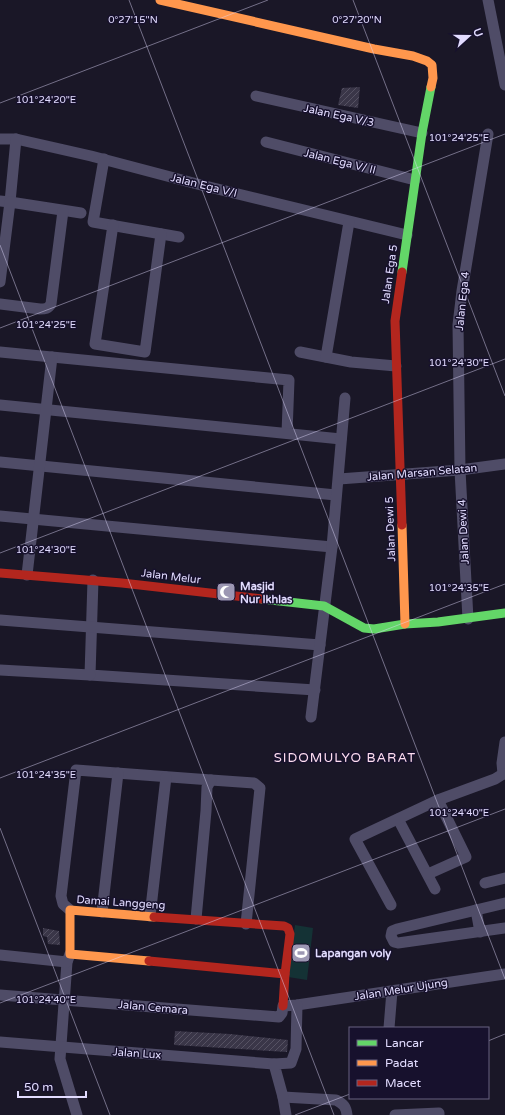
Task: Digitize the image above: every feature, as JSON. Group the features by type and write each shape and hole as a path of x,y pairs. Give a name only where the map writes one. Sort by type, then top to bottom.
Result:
{"street":[{"name":"Jalan Ega 5","path":"160,0 230,14 384,51 418,57 432,65 433,78 422,133 396,306 395,339 401,475"},
{"path":"488,0 505,85"},
{"name":"Jalan Ega V/3","path":"256,96 422,133"},
{"name":"Jalan Ega 4","path":"460,470 459,307 488,134"},
{"name":"Jalan Ega V/I","path":"0,139 16,139 104,159 201,185 407,236"},
{"path":"0,282 5,202 16,139"},
{"name":"Jalan Ega V/ II","path":"266,142 415,180"},
{"path":"104,159 93,222 179,237"},
{"path":"5,202 81,213"},
{"path":"0,304 40,309 46,309 49,307 51,304 63,211"},
{"path":"326,357 349,222"},
{"path":"113,225 95,344 145,352 160,234"},
{"path":"0,352 289,380 287,433"},
{"path":"300,352 351,362 396,366"},
{"path":"27,575 52,357"},
{"path":"311,717 332,547 345,398"},
{"path":"0,405 341,439"},
{"path":"0,462 336,495"},
{"name":"Jalan Marsan Selatan","path":"338,479 460,470 505,464"},
{"name":"Jalan Dewi 4","path":"460,470 468,619"},
{"name":"Jalan Dewi 5","path":"401,475 405,624"},
{"path":"0,516 332,547"},
{"name":"Jalan Melur","path":"0,573 93,580 324,606 364,628 374,629 405,624 468,619 505,613"},
{"path":"90,675 93,580"},
{"path":"0,620 320,645"},
{"path":"0,670 315,690"},
{"path":"391,905 355,839 438,800 495,779 504,774 502,763 505,742"},
{"path":"70,910 63,904 61,896 76,770 118,772 254,783 260,788 246,924"},
{"path":"102,912 118,772"},
{"path":"150,916 166,777"},
{"path":"196,919 207,788 211,780"},
{"path":"428,874 466,857 438,800"},
{"path":"398,819 435,889"},
{"path":"485,883 505,878"},
{"path":"505,903 397,929 392,931 391,936 394,942 398,943 505,928"},
{"name":"Damai Langgeng","path":"68,958 70,910 284,926 288,928 290,934 285,974 284,1006"},
{"path":"476,910 480,932"},
{"path":"0,955 68,958 285,974"},
{"path":"68,958 60,1059 77,1115"},
{"name":"Jalan Melur Ujung","path":"297,1005 505,974"},
{"path":"389,1027 392,991"},
{"name":"Jalan Cemara","path":"0,995 279,1017 284,1006"},
{"path":"284,1006 297,1005"},
{"name":"Jalan Lux","path":"0,1042 274,1064 291,1063 296,1049 297,1005"},
{"path":"274,1064 284,1097 286,1115"},
{"path":"284,1097 336,1100 343,1103 347,1109 347,1115"},
{"path":"395,1115 439,1113 439,1115"}],"green space":[{"name":"Lapangan voly","path":"295,925 313,928 307,980 288,977"}],"building":[{"path":"360,87 358,108 338,105 342,88"},
{"path":"43,928 59,931 60,945 48,944 47,937 43,936"},
{"path":"175,1031 230,1034 288,1040 287,1052 174,1045"}],"traffic: fast":[{"path":"402,272 422,133 431,87"},
{"path":"262,599 324,606 364,628 374,629 405,624 438,622 505,613"}],"traffic: slow":[{"path":"160,0 374,49 413,56 427,61 432,65 433,78 431,87"},
{"path":"402,525 405,624"},
{"path":"149,961 70,954 70,910 154,917"}],"traffic: jam":[{"path":"402,272 395,321 402,525"},
{"path":"0,573 122,583 262,599"},
{"path":"154,917 284,926 288,928 290,934 283,1006"},
{"path":"149,961 285,974"}],"place":[{"name":"Masjid Nur Ikhlas","path":"226,592"},
{"name":"Lapangan voly","path":"301,953"}],"district":[{"name":"SIDOMULYO BARAT","path":"345,757"}]}
